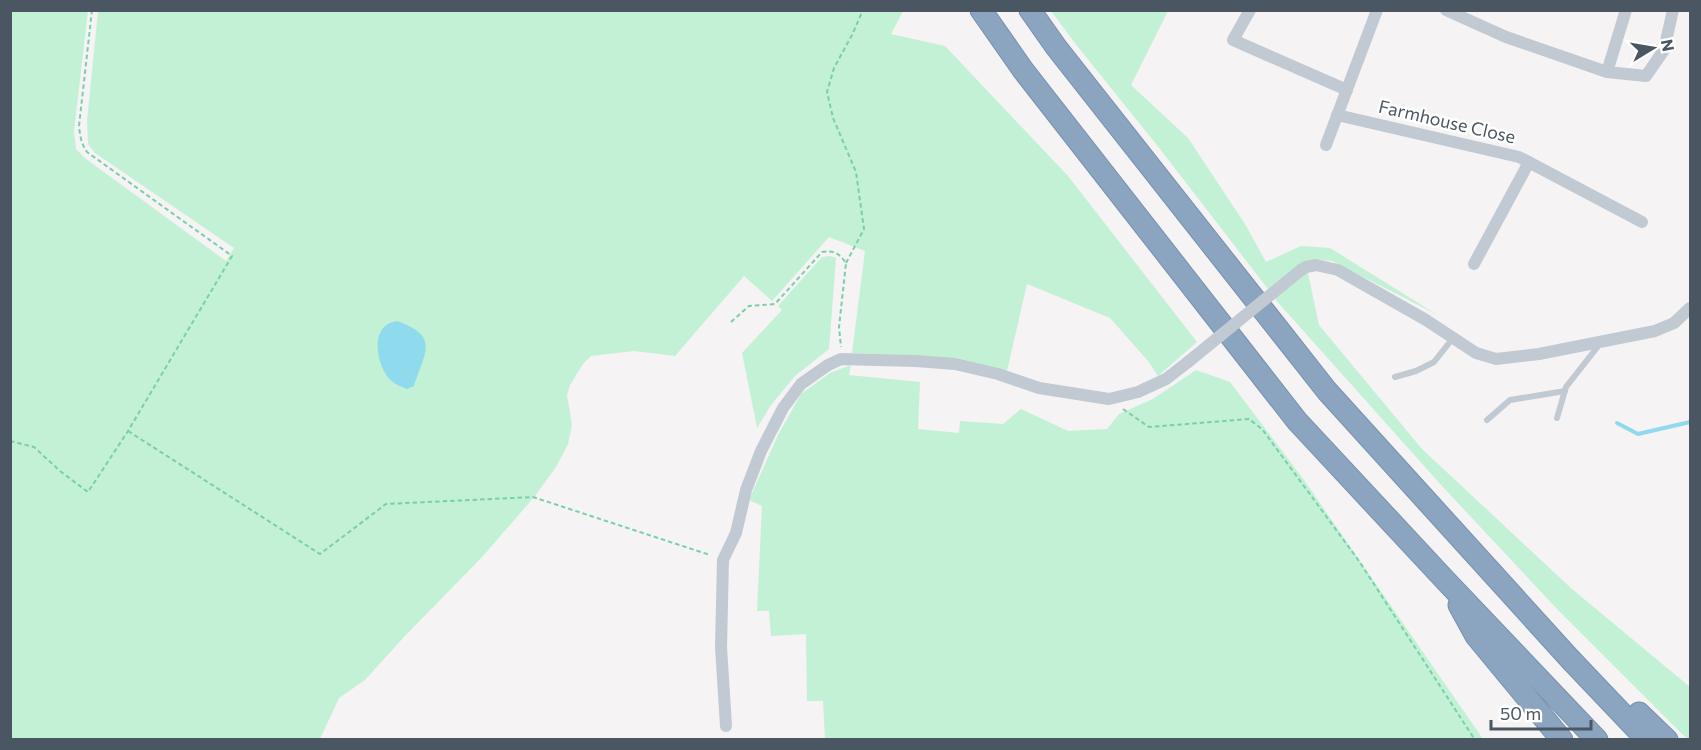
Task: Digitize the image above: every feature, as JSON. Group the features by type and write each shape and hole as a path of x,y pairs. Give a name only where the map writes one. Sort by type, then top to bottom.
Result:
{"highway":[{"path":"981,10 1023,70 1297,421 1597,740"},
{"path":"1030,10 1327,391 1647,740"},
{"path":"1445,580 1476,636 1562,740"},
{"path":"1570,658 1642,715 1668,740"}],"street":[{"path":"1250,10 1233,40 1347,90"},
{"path":"1326,145 1377,10"},
{"path":"1446,10 1506,37 1607,72 1646,76 1664,50 1673,10"},
{"path":"1607,72 1626,10"},
{"name":"Farmhouse Close","path":"1337,115 1519,157 1642,222"},
{"path":"1474,264 1529,162"},
{"path":"726,726 721,647 723,560 736,533 750,480 761,451 783,408 801,384 828,365 841,359 955,364 998,374 1039,388 1109,399 1138,392 1166,379 1301,270 1316,265 1338,270 1426,320 1476,353 1496,359 1539,354 1655,331 1674,323 1690,308"}],"lane":[{"path":"1395,377 1416,371 1434,362 1453,338"},
{"path":"1557,418 1566,387 1601,342"},
{"path":"1487,420 1510,400 1565,391"}],"path":[{"path":"10,441 34,447 88,492 128,430 232,256 87,152 83,146 79,126 92,10"},
{"path":"841,359 839,327 846,262 864,229 855,172 833,118 827,92 834,68 863,10"},
{"path":"731,322 749,306 776,304 822,252 830,250 841,255 846,262"},
{"path":"1109,399 1149,427 1250,419 1262,429 1359,561 1475,740"},
{"path":"128,430 320,555 386,504 533,497 723,560"}],"green space":[{"path":"10,11 88,11 74,131 76,149 86,159 226,261 234,248 95,153 88,144 87,121 98,11 903,11 891,34 945,46 1068,176 1197,342 1158,376 1148,361 1110,318 1027,284 1007,371 959,360 852,353 865,251 829,237 772,301 744,276 675,356 634,351 591,356 570,385 567,395 572,425 568,444 556,467 535,496 483,556 365,680 339,698 320,739 11,739"},
{"path":"1051,11 1168,11 1131,85 1188,138 1245,224 1266,262 1301,246 1330,248 1436,314 1332,261 1315,259 1300,264 1268,289"},
{"path":"822,257 836,258 829,349 795,376 771,405 757,428 742,353 782,310 778,306"},
{"path":"1304,273 1308,273 1319,325 1422,449 1572,589 1690,687 1690,739 1682,734 1557,609 1442,486 1274,298"},
{"path":"851,365 849,375 920,382 918,429 959,433 960,421 1003,424 1021,409 1068,431 1107,429 1119,414 1153,399 1196,370 1230,382 1304,480 1483,739 825,739 823,701 807,701 806,634 771,636 769,611 757,611 762,506 749,500 778,435 801,394 830,373"}],"water":[{"path":"397,321 419,333 426,346 414,386 407,389 391,381 379,356 379,335 389,323"}],"waterway":[{"path":"1617,423 1638,434 1690,422"}]}
